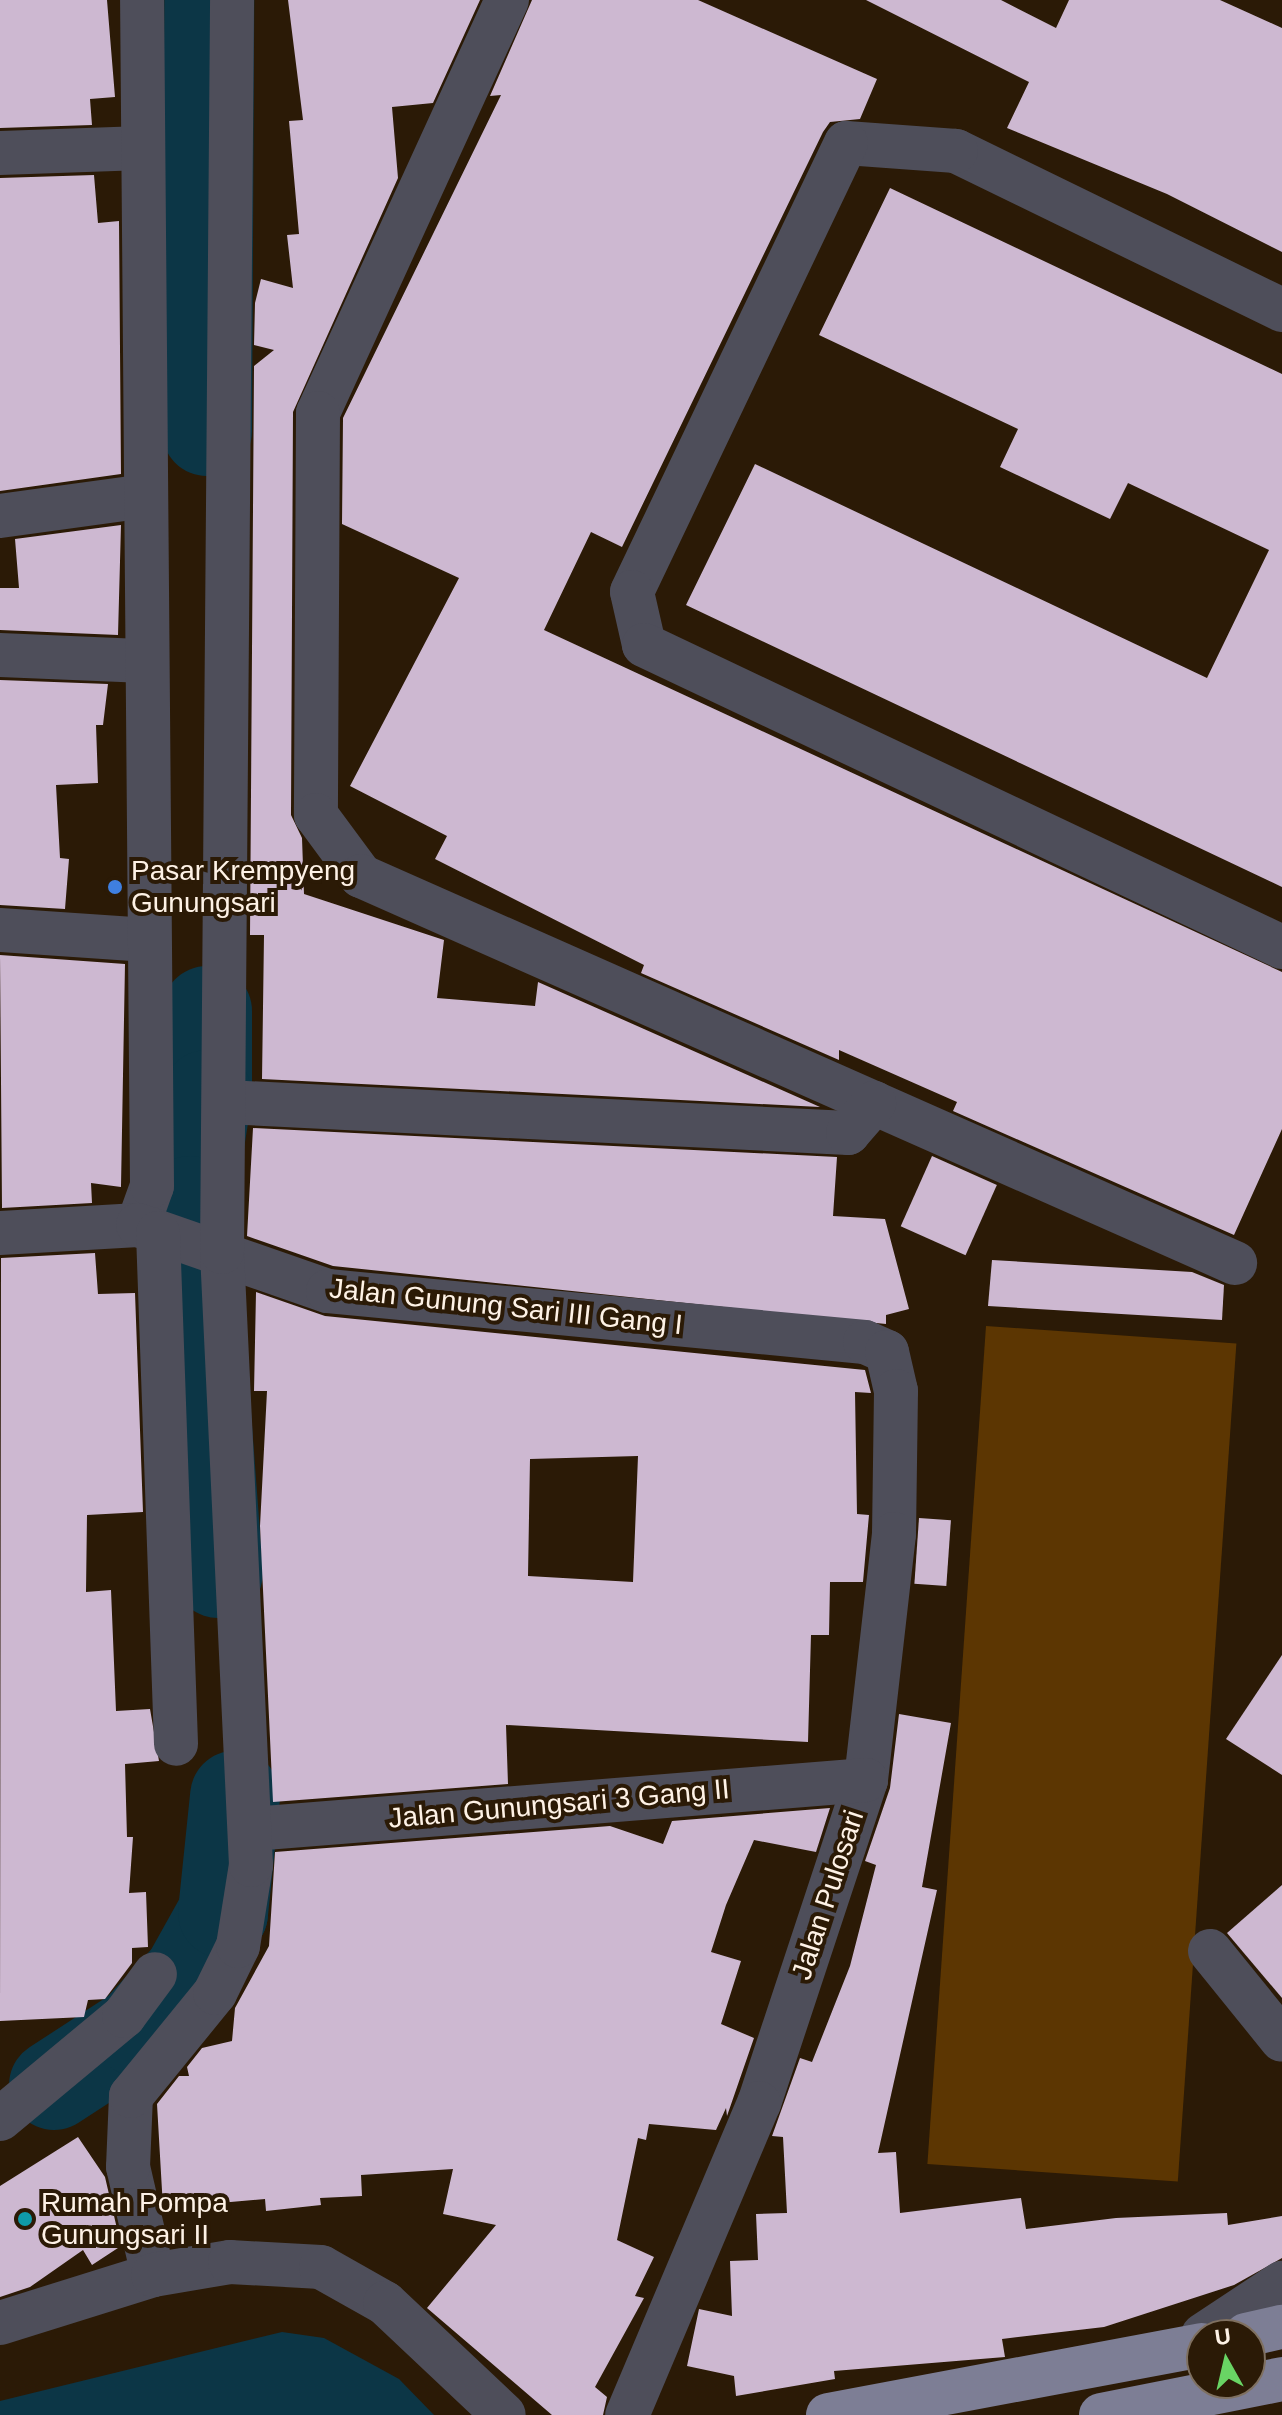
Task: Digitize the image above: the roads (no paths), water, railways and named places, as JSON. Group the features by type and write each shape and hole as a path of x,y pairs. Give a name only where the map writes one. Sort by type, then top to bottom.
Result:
{"main road":[{"path":"828,2415 1186,2344"},
{"path":"1101,2415 1282,2379"}],"street":[{"path":"142,0 152,1186 183,1240 252,1829 238,1946 180,2034 139,2081 129,2112 128,2167 153,2275"},
{"path":"232,0 226,1102 183,1240 179,1731 241,1724"},
{"path":"507,0 318,413 316,815 361,876 1235,1263"},
{"path":"1282,310 956,151 846,143 632,592 644,645 1282,947"},
{"path":"0,153 143,148"},
{"path":"0,516 146,496"},
{"path":"0,655 146,661"},
{"path":"0,930 148,940"},
{"path":"226,1102 848,1133 874,1103"},
{"path":"0,1233 183,1240"},
{"name":"Jalan Gunung Sari III Gang I","path":"183,1240 328,1291 883,1348"},
{"name":"Jalan Pulosari","path":"627,2415 759,2103 866,1780 894,1534 896,1391 883,1348"},
{"name":"Jalan Gunungsari 3 Gang II","path":"252,1829 866,1780"},
{"path":"1210,1951 1282,2040"},
{"path":"0,2119 147,1992 180,2034"},
{"path":"0,2323 153,2275 273,2262 355,2280 504,2415"},
{"path":"1230,2319 1282,2283"}],"water":[{"path":"282,2332 324,2338 399,2379 434,2415 0,2415 0,2401"}],"waterway":[{"path":"207,431 209,0"},
{"path":"207,1011 207,1095 190,1201 218,1573"},
{"path":"54,2085 137,2031 188,1976 223,1913 235,1796"}],"place":[{"name":"Pasar Krempyeng Gunungsari","path":"115,887"},
{"name":"Rumah Pompa Gunungsari II","path":"25,2219"}]}
